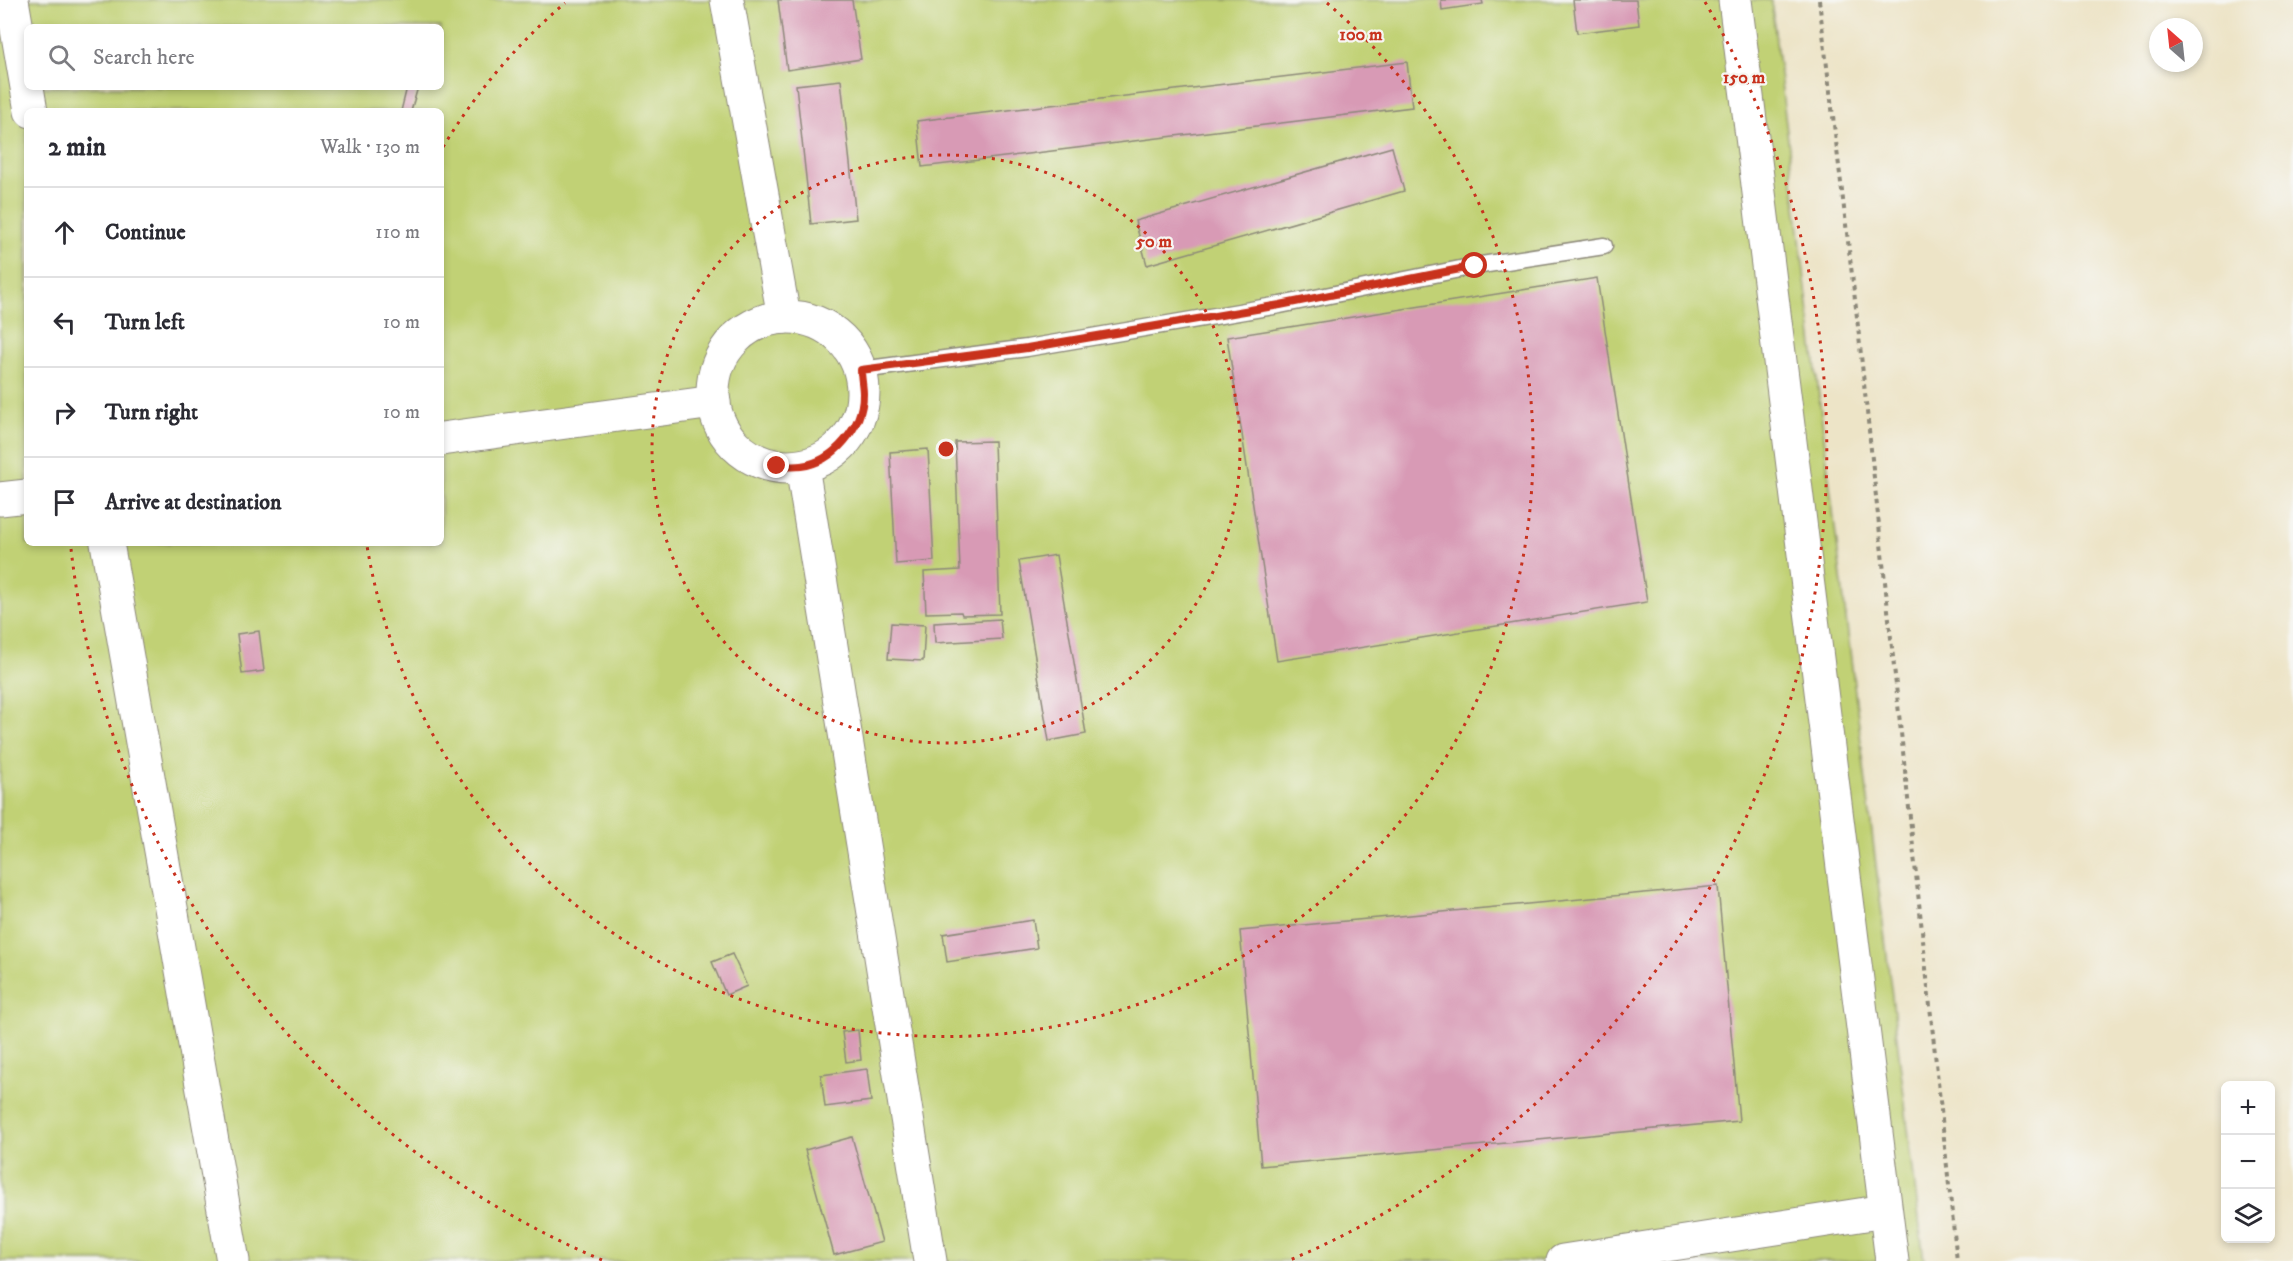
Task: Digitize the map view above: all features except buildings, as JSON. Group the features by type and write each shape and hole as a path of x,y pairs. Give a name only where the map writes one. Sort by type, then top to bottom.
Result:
{"street":[{"path":"12,0 24,70"},
{"path":"727,0 784,317"},
{"path":"1735,0 1892,1261"},
{"path":"27,90 30,108"},
{"path":"784,317 809,320 831,330 849,348 861,370 863,395 858,420 845,441 825,457 802,466 777,466 754,459 734,445 720,425 714,402 714,377 723,354 739,335 760,322 784,317"},
{"path":"444,439 714,402"},
{"path":"802,466 930,1261"},
{"path":"0,499 24,496"},
{"path":"108,546 233,1261"},
{"path":"1563,1261 1886,1211"}],"lane":[{"path":"861,370 1050,344 1280,305 1475,266 1604,246"}],"path":[{"path":"1819,0 1856,308 1957,1261"}],"green space":[{"path":"0,0 1771,0 1924,1261 0,1261"}],"route":[{"path":"777,466 802,466 825,457 845,441 858,420 863,395 861,370 1027,348 1280,305 1475,266"}]}
